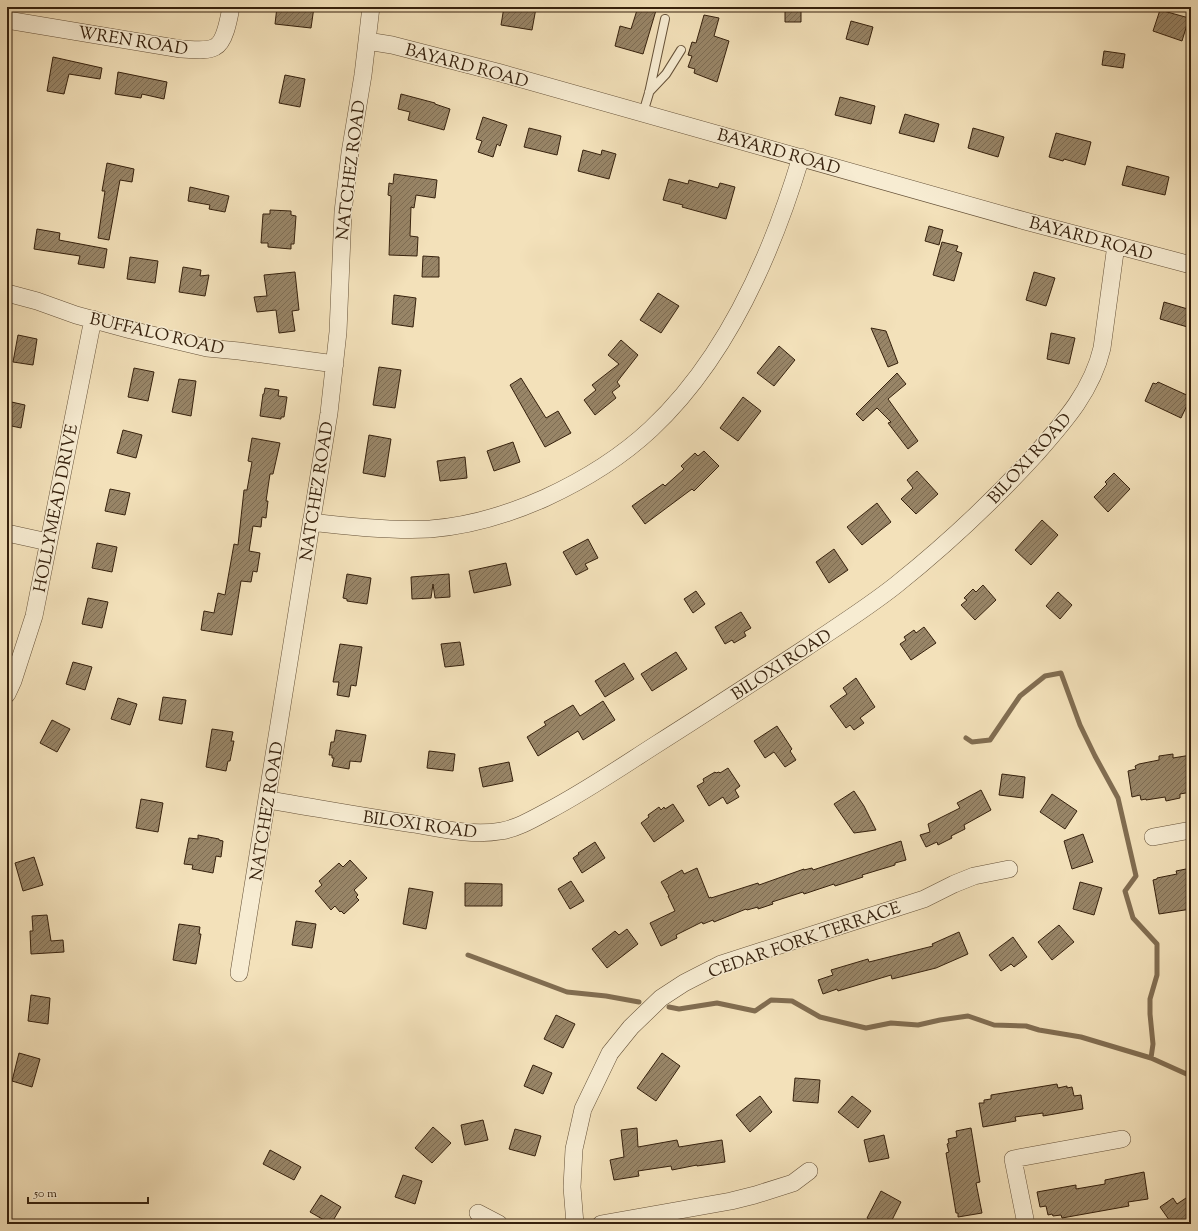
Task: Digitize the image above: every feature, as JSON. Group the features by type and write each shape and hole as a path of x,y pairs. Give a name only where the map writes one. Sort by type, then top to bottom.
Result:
{"street":[{"name":"WREN ROAD","path":"7,20 181,48 204,50 215,47 225,34 231,7"},
{"name":"NATCHEZ ROAD","path":"239,973 329,413 338,332 342,212 371,7"},
{"name":"BAYARD ROAD","path":"367,41 392,45 643,113 1025,221 1191,265"},
{"path":"311,522 348,527 394,529 431,528 463,524 496,516 526,506 566,488 590,475 616,458 651,430 682,396 705,367 724,337 775,236 801,157"},
{"name":"BILOXI ROAD","path":"268,800 357,816 478,833 502,831 525,823 566,802 742,690 855,615 896,585 953,537 985,507 1064,421 1079,402 1098,363 1102,348 1116,245"},
{"name":"BUFFALO ROAD","path":"7,293 37,301 76,315 207,348 335,364"},
{"name":"HOLLYMEAD DRIVE","path":"7,694 13,681 34,616 93,319"},
{"path":"7,533 48,542"},
{"path":"1153,837 1191,830"},
{"name":"CEDAR FORK TERRACE","path":"575,1224 572,1187 574,1149 583,1109 610,1053 631,1027 661,998 684,983 721,964 924,899 974,876 1009,869"},
{"path":"1026,1224 1013,1159 1122,1139"},
{"path":"601,1224 731,1201 755,1195 793,1183 809,1171"},
{"path":"478,1212 499,1224"}],"lane":[{"path":"643,113 666,19"},
{"path":"648,93 666,74 681,50"}],"building":[{"path":"277,7 314,7 311,28 275,24"},
{"path":"504,7 536,8 532,30 501,25"},
{"path":"638,7 657,7 643,54 615,46 620,26 631,29"},
{"path":"785,7 801,7 801,22 785,22"},
{"path":"1160,10 1189,18 1182,41 1153,31"},
{"path":"704,15 719,18 714,36 729,41 717,82 694,73 695,69 688,67 692,56 688,55 692,42 696,43"},
{"path":"851,21 873,27 868,45 846,39"},
{"path":"1104,51 1125,54 1123,68 1102,65"},
{"path":"53,57 102,68 100,79 69,74 64,94 47,91"},
{"path":"118,72 167,82 164,99 142,94 141,98 115,94"},
{"path":"285,75 305,79 300,107 279,103"},
{"path":"401,94 435,103 450,109 444,130 408,120 410,112 398,109"},
{"path":"840,97 875,106 871,124 835,115"},
{"path":"905,114 939,124 934,142 899,133"},
{"path":"483,117 507,125 500,146 497,144 493,157 478,152 482,141 476,139"},
{"path":"529,128 561,136 557,155 524,147"},
{"path":"973,128 1004,137 998,157 968,148"},
{"path":"1056,133 1091,142 1085,165 1064,159 1063,161 1049,157"},
{"path":"583,150 601,155 602,150 616,154 609,179 578,171"},
{"path":"107,163 134,169 132,182 120,180 109,240 98,238 105,191 102,191"},
{"path":"1127,166 1169,177 1165,195 1122,185"},
{"path":"394,174 437,180 435,198 416,195 414,208 411,207 410,236 418,237 417,256 389,255 391,196 388,195 389,183 393,184"},
{"path":"669,179 688,184 689,180 718,188 720,183 735,187 726,219 682,207 683,205 663,200"},
{"path":"190,187 229,196 225,212 209,209 210,205 188,201"},
{"path":"270,210 291,211 291,215 296,216 294,244 291,244 291,249 268,247 268,243 261,243 263,214 270,214"},
{"path":"929,226 943,230 939,245 925,241"},
{"path":"37,229 60,233 59,240 107,249 104,268 78,264 80,256 34,249"},
{"path":"942,242 958,246 956,251 962,253 954,281 933,275"},
{"path":"423,256 439,257 439,277 422,277"},
{"path":"130,257 158,261 155,283 127,279"},
{"path":"183,267 201,270 200,276 209,275 205,296 179,292"},
{"path":"295,272 299,310 292,311 295,331 279,333 276,310 257,312 254,297 267,296 264,275"},
{"path":"1034,272 1055,278 1046,306 1026,300"},
{"path":"658,293 679,306 661,333 640,320"},
{"path":"394,295 416,298 413,327 392,324"},
{"path":"1164,302 1191,310 1191,328 1160,319"},
{"path":"871,328 886,331 898,363 888,367"},
{"path":"1051,333 1075,338 1069,364 1047,359"},
{"path":"18,335 37,339 33,365 13,362"},
{"path":"621,340 638,355 617,382 620,386 612,392 616,398 595,415 584,400 596,390 592,385 619,364 608,355"},
{"path":"779,346 795,360 774,386 757,373"},
{"path":"379,367 401,370 395,408 373,405"},
{"path":"134,368 154,372 148,401 128,397"},
{"path":"897,373 906,384 888,399 918,441 908,449 888,423 891,422 877,408 863,421 856,414"},
{"path":"521,378 546,418 558,411 571,433 545,447 510,385"},
{"path":"179,379 196,381 191,416 172,412"},
{"path":"1158,382 1191,397 1181,418 1145,401 1153,383 1156,384"},
{"path":"265,388 279,390 278,396 287,397 284,417 281,417 281,419 260,416"},
{"path":"743,397 761,411 738,441 720,428"},
{"path":"7,401 25,405 21,428 7,425"},
{"path":"123,430 142,435 136,458 117,453"},
{"path":"369,435 391,439 385,477 363,473"},
{"path":"252,438 280,443 273,474 270,474 266,501 268,501 266,518 262,517 261,527 253,526 249,551 260,553 257,572 253,571 251,582 241,581 232,635 201,630 204,611 214,613 218,593 225,595 234,544 238,545 244,490 247,490 252,462 248,461"},
{"path":"513,442 520,462 494,471 487,451"},
{"path":"704,451 719,466 694,491 692,489 645,524 632,506 663,484 665,486 684,469 681,466 695,453 698,456"},
{"path":"465,457 467,478 440,481 437,461"},
{"path":"917,471 938,494 916,514 901,499 913,488 907,480"},
{"path":"1114,473 1130,489 1108,512 1094,497 1107,484 1105,482"},
{"path":"110,489 130,493 125,515 105,511"},
{"path":"877,503 891,522 862,545 847,527"},
{"path":"1042,520 1058,535 1031,565 1015,550"},
{"path":"588,539 598,558 585,564 588,569 576,575 563,552"},
{"path":"97,543 117,547 112,572 92,568"},
{"path":"834,549 848,570 829,583 816,562"},
{"path":"506,563 511,585 474,593 469,571"},
{"path":"347,574 371,578 367,604 347,601 347,599 343,598"},
{"path":"449,574 450,597 435,598 433,584 431,598 412,599 411,577"},
{"path":"983,585 996,600 975,620 961,605 967,600 964,598 973,589 976,592"},
{"path":"696,591 705,604 693,613 684,599"},
{"path":"1058,592 1072,605 1060,619 1046,606"},
{"path":"88,598 108,602 102,628 82,624"},
{"path":"741,612 751,628 744,632 746,636 734,643 732,640 725,644 715,627"},
{"path":"924,627 936,643 911,660 900,644 906,640 904,637 914,630 916,633"},
{"path":"460,642 464,665 445,667 441,644"},
{"path":"340,644 362,647 356,686 351,685 349,697 337,695 339,682 333,682"},
{"path":"676,652 687,669 652,691 641,674"},
{"path":"73,662 92,667 85,690 66,684"},
{"path":"624,663 634,679 605,697 595,681"},
{"path":"856,678 875,707 860,718 864,723 854,730 850,725 846,728 830,706 847,694 843,688"},
{"path":"163,697 186,700 182,724 159,720"},
{"path":"118,698 137,704 130,725 111,719"},
{"path":"603,701 615,720 583,740 578,731 538,756 527,737 546,725 544,722 573,705 580,716"},
{"path":"52,720 70,729 57,752 40,743"},
{"path":"777,726 792,749 790,751 796,760 785,767 774,752 765,758 754,741"},
{"path":"212,729 233,732 231,741 234,741 230,761 228,761 226,771 206,767"},
{"path":"336,730 366,735 361,762 350,761 349,769 332,766 334,758 332,758 332,755 329,755 331,742 334,742"},
{"path":"429,751 455,754 453,771 427,768"},
{"path":"1173,754 1173,758 1191,755 1191,792 1180,794 1180,798 1166,801 1165,797 1141,800 1140,795 1132,797 1128,771 1136,769 1135,766 1139,764 1159,760 1159,756"},
{"path":"509,762 513,781 483,787 479,768"},
{"path":"728,768 740,786 735,790 739,797 727,804 723,797 709,806 697,786 704,782 703,779 715,772 720,773"},
{"path":"1002,774 1025,777 1023,798 999,795"},
{"path":"981,790 991,810 964,825 965,829 951,836 952,838 938,845 937,842 926,847 920,835 930,832 928,824 960,808 957,803"},
{"path":"854,791 864,806 876,830 854,833 834,804"},
{"path":"1052,794 1077,811 1065,829 1040,812"},
{"path":"141,799 163,803 158,832 136,828"},
{"path":"673,804 684,821 654,842 641,823 649,817 648,815 659,807 661,810 664,807 665,809"},
{"path":"1083,834 1093,862 1072,869 1064,841"},
{"path":"198,835 223,841 221,857 216,856 213,873 192,869 193,865 184,864 189,838 198,839"},
{"path":"901,841 906,860 895,863 895,865 862,875 863,877 835,886 834,884 804,894 803,892 772,902 773,904 758,909 758,907 746,909 714,922 713,920 703,924 702,922 676,935 677,938 661,946 650,923 675,911 661,882 682,870 684,874 697,868 709,898 711,898 758,883 759,885 804,869 812,868 813,870"},
{"path":"595,842 605,858 582,873 573,858"},
{"path":"34,857 43,885 23,891 15,863"},
{"path":"350,860 367,878 354,890 358,895 356,897 359,900 344,914 335,906 331,910 315,891 322,885 319,881 339,863 343,867"},
{"path":"1191,868 1191,909 1159,914 1153,880 1177,874 1176,871"},
{"path":"571,881 584,901 570,909 558,889"},
{"path":"1080,882 1102,888 1094,915 1073,909"},
{"path":"465,883 502,884 502,906 465,906"},
{"path":"409,888 433,892 426,929 403,924"},
{"path":"47,915 51,941 63,940 64,952 31,954 30,931 33,931 32,916"},
{"path":"296,921 316,924 312,948 292,945"},
{"path":"179,924 200,927 199,934 201,934 196,964 173,960"},
{"path":"1059,925 1074,942 1052,960 1038,942"},
{"path":"627,929 638,944 607,968 592,949 615,931 619,935"},
{"path":"959,932 968,954 936,968 892,979 891,975 823,994 818,980 833,975 831,970 868,959 869,962 933,946 932,944"},
{"path":"1013,937 1027,957 1014,967 1011,964 1001,971 989,955"},
{"path":"31,995 50,998 48,1024 28,1021"},
{"path":"556,1015 575,1024 563,1048 544,1039"},
{"path":"19,1053 40,1059 32,1087 12,1081"},
{"path":"662,1053 680,1066 656,1101 637,1088"},
{"path":"533,1065 552,1073 543,1094 524,1086"},
{"path":"795,1078 820,1080 818,1103 793,1101"},
{"path":"1057,1084 1058,1088 1067,1086 1067,1088 1072,1087 1074,1096 1081,1095 1083,1109 1043,1116 1043,1113 1015,1117 1016,1121 983,1127 979,1103 984,1103 984,1100 991,1099 991,1095"},
{"path":"760,1096 772,1112 750,1132 736,1115"},
{"path":"852,1096 871,1111 858,1128 838,1112"},
{"path":"483,1120 488,1140 465,1145 461,1125"},
{"path":"433,1127 451,1143 432,1163 415,1148"},
{"path":"637,1128 638,1147 677,1140 679,1147 722,1140 725,1162 697,1165 672,1170 671,1166 638,1171 639,1176 614,1180 610,1160 624,1157 621,1130"},
{"path":"971,1128 980,1182 976,1183 982,1213 958,1217 958,1213 956,1213 946,1153 949,1152 947,1144 949,1143 948,1139 957,1137 956,1131"},
{"path":"515,1129 541,1136 535,1156 509,1149"},
{"path":"884,1135 889,1158 869,1162 864,1140"},
{"path":"270,1150 301,1167 294,1180 263,1164"},
{"path":"1144,1172 1148,1199 1128,1202 1129,1206 1062,1218 1061,1215 1048,1215 1046,1206 1040,1207 1037,1192 1076,1185 1076,1189 1105,1184 1105,1180"},
{"path":"403,1175 422,1181 415,1204 395,1197"},
{"path":"881,1191 901,1202 890,1224 878,1224 867,1218"},
{"path":"321,1195 341,1207 331,1224 310,1212"},
{"path":"1173,1198 1177,1204 1186,1198 1191,1206 1191,1224 1172,1224 1160,1207"}],"waterway":[{"path":"966,738 972,742 990,740 1020,696 1045,676 1061,673 1080,725 1118,798 1136,876 1125,891 1133,918 1157,944 1157,975 1150,999 1153,1044 1151,1058"},
{"path":"468,955 567,992 606,996 639,1002"},
{"path":"669,1007 679,1009 717,1003 755,1011 771,1000 792,1001 820,1017 866,1028 891,1023 918,1025 968,1016 994,1025 1026,1026 1039,1030 1081,1037 1151,1058 1191,1076"}]}
